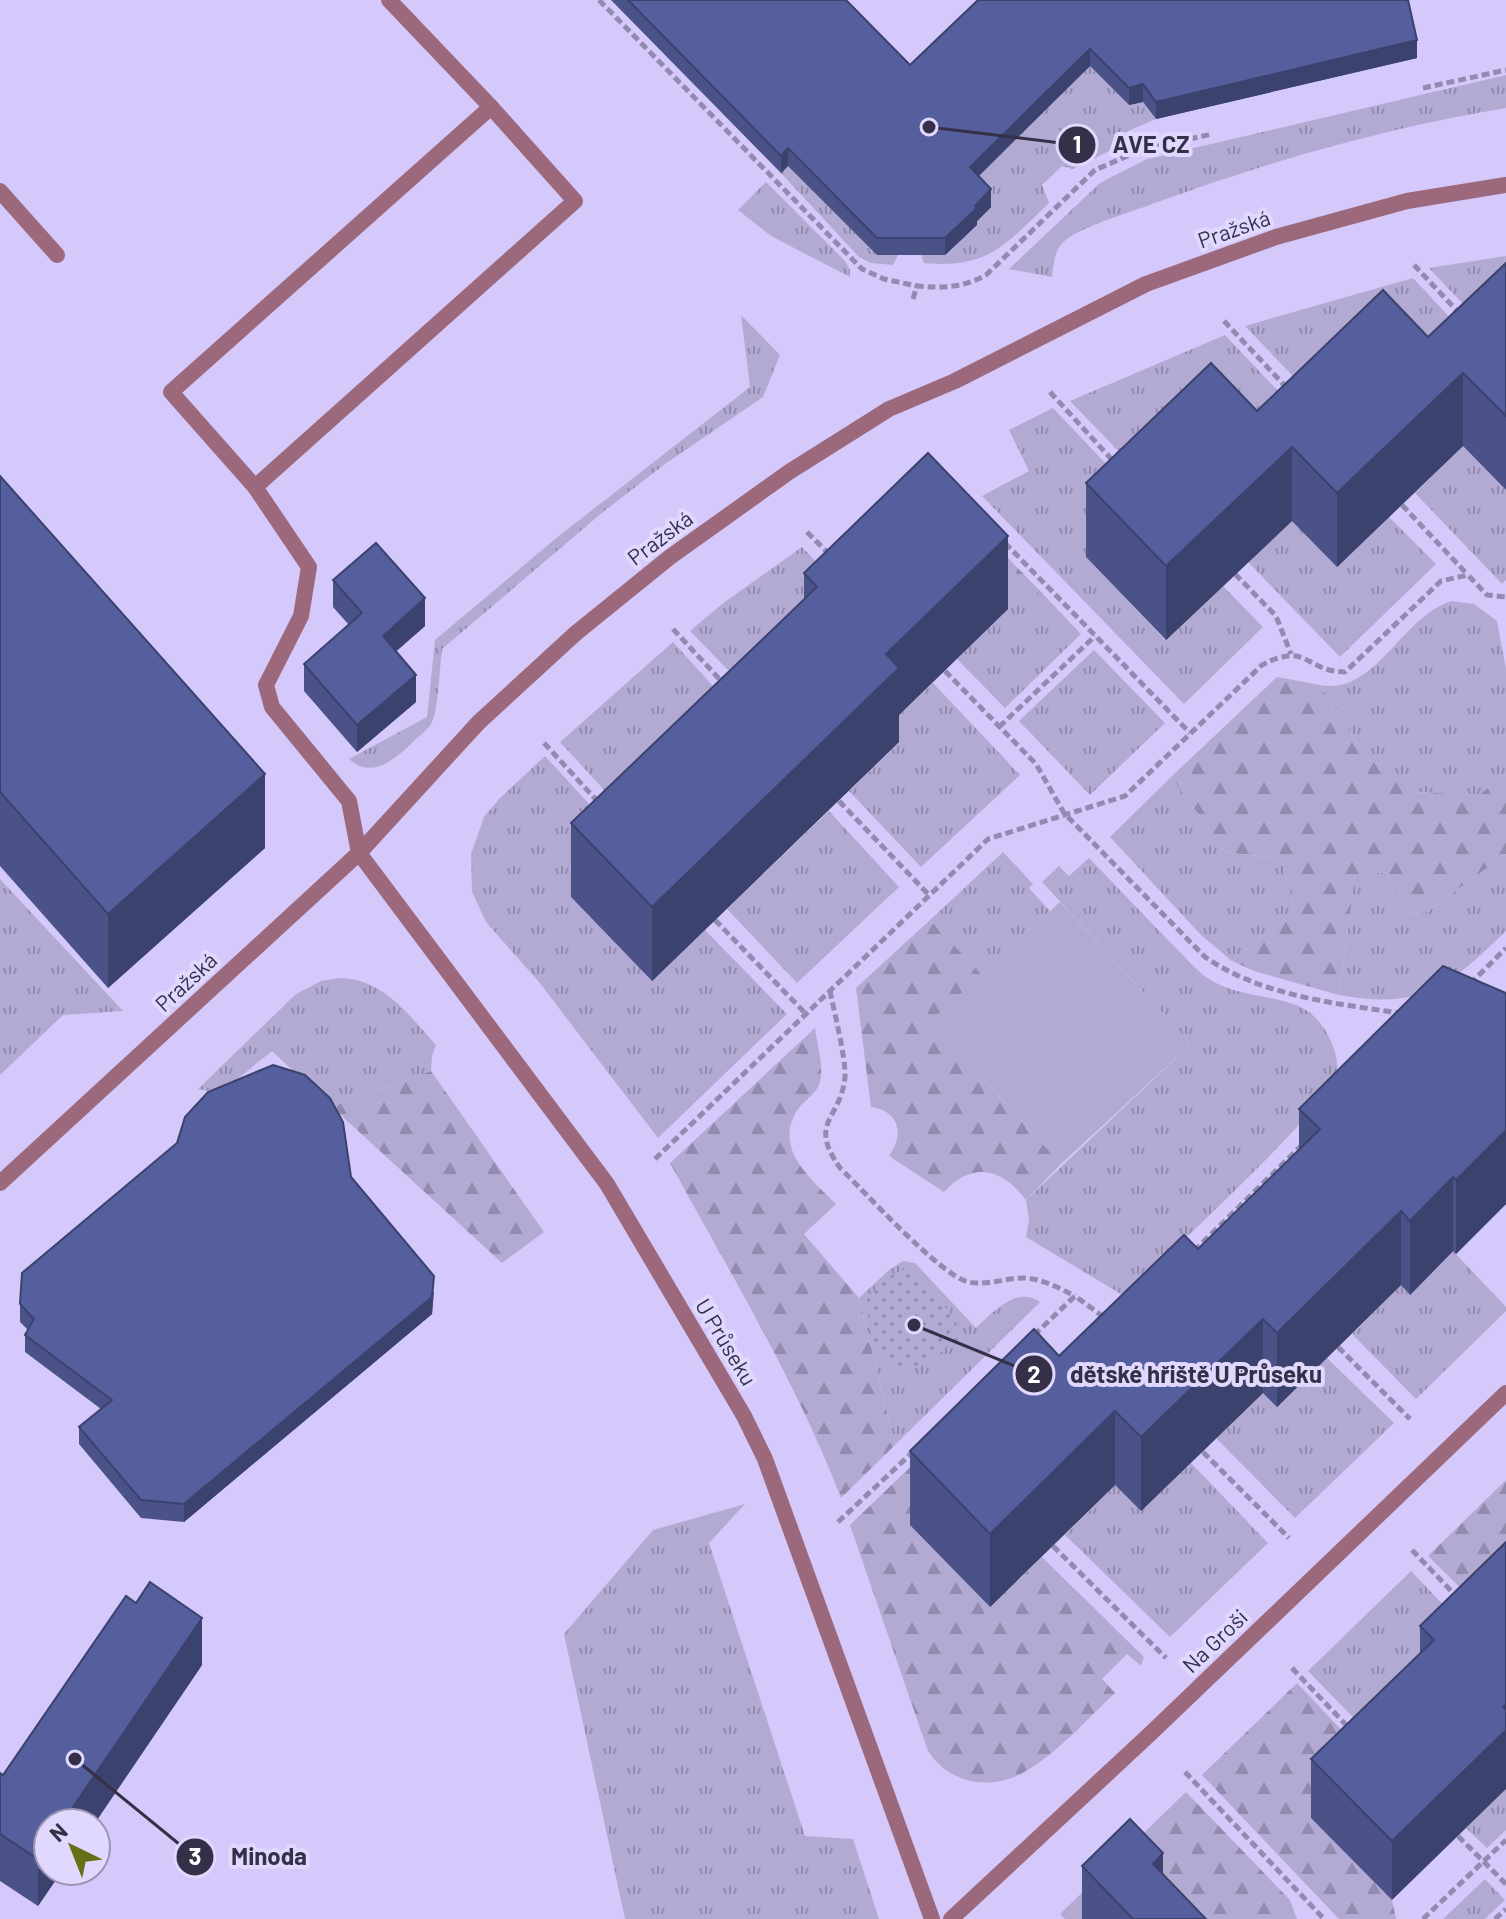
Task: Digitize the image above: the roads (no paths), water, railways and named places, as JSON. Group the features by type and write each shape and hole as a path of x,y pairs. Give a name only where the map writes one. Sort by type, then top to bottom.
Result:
{"street":[{"path":"255,487 575,201 389,0"},
{"path":"359,853 349,801 272,707 267,696 266,685 301,616 309,567 255,487 171,392 491,107"},
{"name":"Pražská","path":"0,1183 359,853 479,722 576,633 670,557 789,472 889,409 955,381 1146,284 1276,237 1392,205 1506,185"},
{"path":"0,191 57,255"},
{"name":"U Průseku","path":"359,853 607,1184 744,1416 765,1459 932,1919"},
{"name":"Na Groši","path":"951,1919 1150,1734 1506,1393"}],"place":[{"name":"AVE CZ","path":"929,127"},
{"name":"dětské hřiště U Průseku","path":"914,1325"},
{"name":"Minoda","path":"75,1759"}]}
